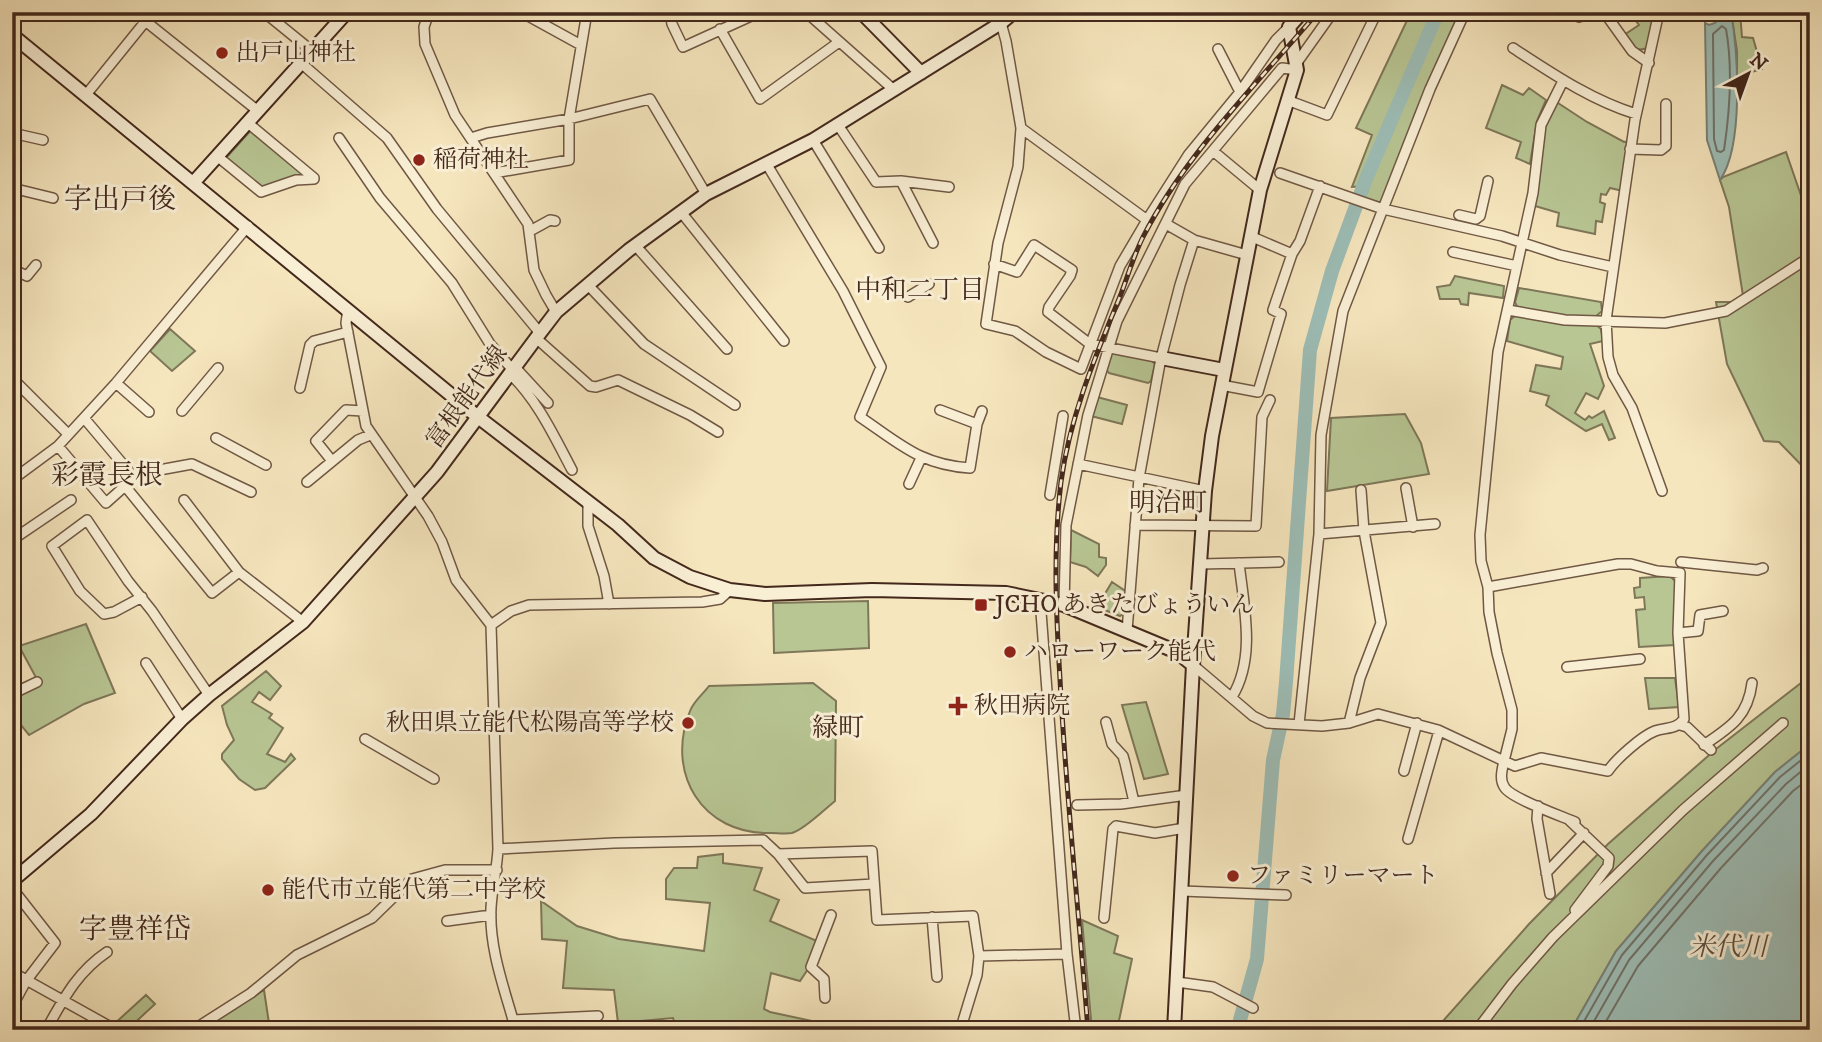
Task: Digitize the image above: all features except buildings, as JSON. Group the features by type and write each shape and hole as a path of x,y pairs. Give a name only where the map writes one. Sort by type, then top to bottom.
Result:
{"street":[{"path":"134,12 258,111"},
{"path":"85,96 153,12"},
{"path":"264,12 312,51"},
{"path":"194,182 347,12"},
{"path":"429,12 424,27 425,44 455,115 528,224 534,270 556,312"},
{"path":"521,12 581,45"},
{"path":"494,173 569,160 569,120 587,12"},
{"path":"670,12 672,24 683,47 760,12"},
{"path":"806,12 894,90"},
{"path":"861,12 921,73"},
{"name":"富根能代線","path":"12,881 91,814 182,719 303,622 415,499 556,312 635,245 706,194 813,140 921,73 997,18 1014,12"},
{"path":"997,18 1021,128 1018,167 994,264 986,324 1015,331 1046,352 1081,369 1120,266 1147,220 1189,154 1240,92 1276,40 1302,12"},
{"path":"1174,1030 1193,665 1205,491 1212,436 1260,190 1296,67 1333,12"},
{"path":"1287,100 1327,115 1377,12"},
{"path":"1296,724 1319,534 1321,435 1343,311 1380,208 1465,12"},
{"path":"1604,12 1632,51 1648,63"},
{"path":"1658,12 1630,149 1606,320 1608,356 1613,375 1632,408 1662,491"},
{"path":"1289,27 1296,67"},
{"path":"720,29 760,99 839,42"},
{"path":"12,35 478,417 618,525 654,558 690,577 730,590 765,594 872,590 995,592 1040,599 1064,605 1177,652 1253,716 1267,723 1322,726 1349,723 1378,714 1439,731 1515,766 1541,758 1608,771 1653,732 1680,724 1684,719 1678,633 1680,573 1618,564 1488,587"},
{"path":"1513,48 1606,105 1636,114"},
{"path":"1218,49 1240,92"},
{"path":"301,63 387,138 437,209 538,335 590,386 597,387 618,380 690,415 718,432"},
{"path":"1064,605 1066,525 1088,415 1117,321 1185,184 1282,68 1296,67"},
{"path":"1563,81 1541,125 1533,193 1493,392 1481,516 1481,561 1488,587 1489,612 1497,653 1512,710 1512,729 1501,775 1504,788 1514,796 1571,820 1609,858 1608,866 1577,906 1572,918"},
{"path":"471,138 569,120 650,99 706,194"},
{"path":"1630,149 1661,150 1666,146 1666,104"},
{"path":"217,156 261,192 296,180 314,178 248,123"},
{"path":"838,125 876,183 901,181 949,187"},
{"path":"1021,128 1147,220"},
{"path":"12,134 43,140"},
{"path":"340,138 380,198 452,284 489,344 548,403"},
{"path":"813,140 879,248"},
{"path":"1213,150 1260,190"},
{"path":"766,163 843,291 881,368 860,417 921,458 945,466 970,468 977,424 982,411"},
{"path":"1280,173 1380,208 1502,236 1560,256 1613,267"},
{"path":"901,181 933,243"},
{"path":"1459,215 1476,219 1480,216 1488,181"},
{"path":"1221,385 1258,392 1281,314 1272,310 1320,186"},
{"path":"12,188 53,198"},
{"path":"681,212 784,341"},
{"path":"530,231 550,220 555,221"},
{"path":"1166,224 1194,240 1247,255"},
{"path":"12,480 58,446 116,383 248,226"},
{"path":"1250,236 1292,254"},
{"path":"1127,631 1139,478 1161,358 1194,240"},
{"path":"635,245 727,349"},
{"path":"994,264 1017,272 1034,245 1072,270 1048,312 1090,344 1224,370"},
{"path":"1454,252 1517,266"},
{"path":"1508,310 1566,320 1665,323 1726,311 1810,257"},
{"path":"12,269 27,276 36,265"},
{"path":"908,297 929,284"},
{"path":"588,285 644,344 735,405"},
{"path":"348,309 346,323 370,435 442,542 456,580 491,625 498,849 491,915 495,954 512,1025 598,1016"},
{"path":"300,388 310,345 314,341 348,332"},
{"path":"182,411 218,368"},
{"path":"512,369 572,470"},
{"path":"12,378 68,434"},
{"path":"116,383 149,412"},
{"path":"1135,525 1256,526 1262,417 1270,400"},
{"path":"332,461 316,441 346,410 363,411"},
{"path":"940,410 977,424"},
{"path":"1050,495 1063,416"},
{"path":"84,418 132,475"},
{"path":"307,482 358,440 370,435"},
{"path":"216,438 266,465"},
{"path":"58,446 106,503 125,486 132,475 192,464 251,492"},
{"path":"909,484 921,458"},
{"path":"1078,464 1205,491"},
{"path":"125,486 212,593 239,572"},
{"path":"1406,488 1413,527"},
{"path":"1349,723 1360,678 1381,623 1364,531 1361,490"},
{"path":"12,540 71,500"},
{"path":"184,500 239,572 303,622"},
{"path":"588,502 588,526 610,604"},
{"path":"142,597 114,612 104,614 80,591 52,545 87,520 128,582 142,597 209,695"},
{"path":"1319,534 1435,524"},
{"path":"1201,564 1279,562"},
{"path":"1681,562 1757,570 1763,568"},
{"path":"1232,697 1237,690 1248,645 1239,563"},
{"path":"491,625 511,611 529,605 702,602 720,599 730,590"},
{"path":"1040,599 1066,954 1076,1030"},
{"path":"1678,633 1698,631 1700,615 1723,611"},
{"path":"1567,667 1640,659"},
{"path":"146,663 182,719"},
{"path":"12,694 37,682"},
{"path":"1680,724 1687,727 1708,748 1742,715 1750,699 1752,682"},
{"path":"1106,722 1114,748 1123,756 1134,802"},
{"path":"1404,771 1417,723"},
{"path":"1477,1030 1512,984 1572,918 1683,810 1783,723"},
{"path":"1408,839 1439,731"},
{"path":"365,739 434,779"},
{"path":"1077,805 1134,802 1187,795"},
{"path":"1538,806 1537,819 1550,894"},
{"path":"1104,918 1113,829 1116,826 1156,833 1185,828"},
{"path":"1546,873 1584,834"},
{"path":"498,849 762,840 779,854 805,888 874,884"},
{"path":"779,854 872,851 877,920 973,916 979,957 977,975 963,1021"},
{"path":"193,1030 251,993 297,955 372,918 412,879 445,870 497,870"},
{"path":"12,888 55,943 26,981 12,1007"},
{"path":"1182,891 1286,895"},
{"path":"447,921 491,915"},
{"path":"825,998 824,979 811,967 831,915"},
{"path":"932,917 937,977"},
{"path":"46,1030 62,1000 86,968 107,952"},
{"path":"979,957 1066,954"},
{"path":"12,972 116,1030"},
{"path":"1177,982 1213,987 1253,1008"},
{"path":"89,1030 95,1019"}],"green space":[{"path":"1411,12 1463,12 1416,112 1382,203 1362,198 1367,186 1352,187 1372,135 1356,128"},
{"path":"1629,12 1654,12 1647,48 1636,49 1624,35 1639,25"},
{"path":"1731,12 1740,12 1742,37 1753,38 1762,69 1737,76 1737,51"},
{"path":"1502,85 1523,95 1529,88 1546,100 1537,121 1530,164 1516,158 1521,142 1486,128"},
{"path":"1555,101 1624,142 1630,141 1623,191 1610,188 1606,195 1601,194 1600,202 1605,204 1602,222 1596,221 1595,234 1557,226 1559,213 1535,206 1545,123"},
{"path":"252,129 309,175 261,190 225,159"},
{"path":"1786,152 1807,213 1810,214 1810,474 1779,442 1764,441 1727,364 1716,302 1744,302 1729,207 1720,180"},
{"path":"1455,276 1504,286 1503,298 1469,293 1468,305 1461,304 1459,299 1440,299 1437,287 1450,285"},
{"path":"1519,288 1601,302 1602,311 1595,317 1518,309 1515,302"},
{"path":"1516,315 1555,323 1595,324 1601,329 1603,341 1590,344 1604,386 1598,399 1586,393 1575,413 1585,420 1604,411 1615,438 1609,440 1602,424 1586,431 1546,405 1549,396 1530,391 1536,365 1561,369 1563,357 1507,341 1510,320"},
{"path":"170,329 195,351 172,371 150,351"},
{"path":"1115,352 1152,361 1155,364 1151,381 1148,383 1109,373 1106,369 1110,355"},
{"path":"1097,397 1127,405 1122,424 1091,416"},
{"path":"1405,414 1421,443 1429,474 1327,491 1331,418"},
{"path":"1071,530 1099,544 1099,557 1106,558 1106,565 1098,576 1086,567 1070,562"},
{"path":"1670,576 1675,581 1675,645 1639,647 1636,610 1645,609 1644,597 1635,598 1634,588 1640,587 1640,578"},
{"path":"1112,582 1127,592 1124,613 1120,616 1097,607"},
{"path":"868,601 869,648 774,653 773,603"},
{"path":"86,624 115,693 84,704 29,735 12,714 12,696 39,683 19,646"},
{"path":"266,671 281,686 270,700 259,692 252,702 272,714 269,718 283,728 267,754 285,762 291,754 295,759 265,788 255,790 239,779 222,759 222,754 234,740 222,706"},
{"path":"1810,676 1810,744 1775,772 1702,851 1616,951 1571,1030 1435,1030 1529,924 1608,844 1716,749"},
{"path":"1645,678 1675,678 1679,707 1649,709"},
{"path":"813,683 836,701 835,801 802,828 790,833 747,831 726,824 708,812 695,796 686,777 682,756 683,734 696,701 709,686"},
{"path":"1146,702 1168,774 1144,779 1122,705"},
{"path":"723,854 723,863 762,868 754,890 779,900 770,921 817,941 808,969 800,981 771,973 764,1009 835,1026 862,1025 861,1030 677,1030 673,1018 618,1023 614,990 563,988 567,941 542,939 541,901 577,926 619,939 704,951 710,903 666,899 666,879 674,868 697,868 698,857"},
{"path":"1082,920 1118,936 1114,953 1132,959 1117,1030 1092,1030"},
{"path":"264,990 270,1030 198,1030"},
{"path":"146,995 155,1004 127,1030 113,1025"}],"water":[{"path":"1724,12 1731,12 1736,51 1737,99 1733,145 1728,165 1720,180 1707,140 1705,23 1715,23"},
{"name":"米代川","path":"1810,744 1810,1030 1571,1030 1616,951 1702,851 1775,772"}],"waterway":[{"path":"1243,1030 1240,1020 1257,959 1273,760 1283,714 1310,350 1332,271 1366,179 1438,12"}],"railway":[{"path":"1088,1030 1057,630 1057,531 1065,457 1077,409 1093,363 1137,251 1160,206 1201,148 1318,12"}],"place":[{"name":"出戸山神社","path":"222,53"},
{"name":"稲荷神社","path":"419,160"},
{"name":"JCHO あきたびょういん","path":"981,605"},
{"name":"ハローワーク能代","path":"1010,652"},
{"name":"秋田病院","path":"958,706"},
{"name":"秋田県立能代松陽高等学校","path":"688,723"},
{"name":"ファミリーマート","path":"1233,876"},
{"name":"能代市立能代第二中学校","path":"268,890"}],"district":[{"name":"字出戸後","path":"120,199"},
{"name":"中和二丁目","path":"920,290"},
{"name":"彩霞長根","path":"107,475"},
{"name":"明治町","path":"1168,503"},
{"name":"緑町","path":"838,728"},
{"name":"字豊祥岱","path":"135,929"}]}
